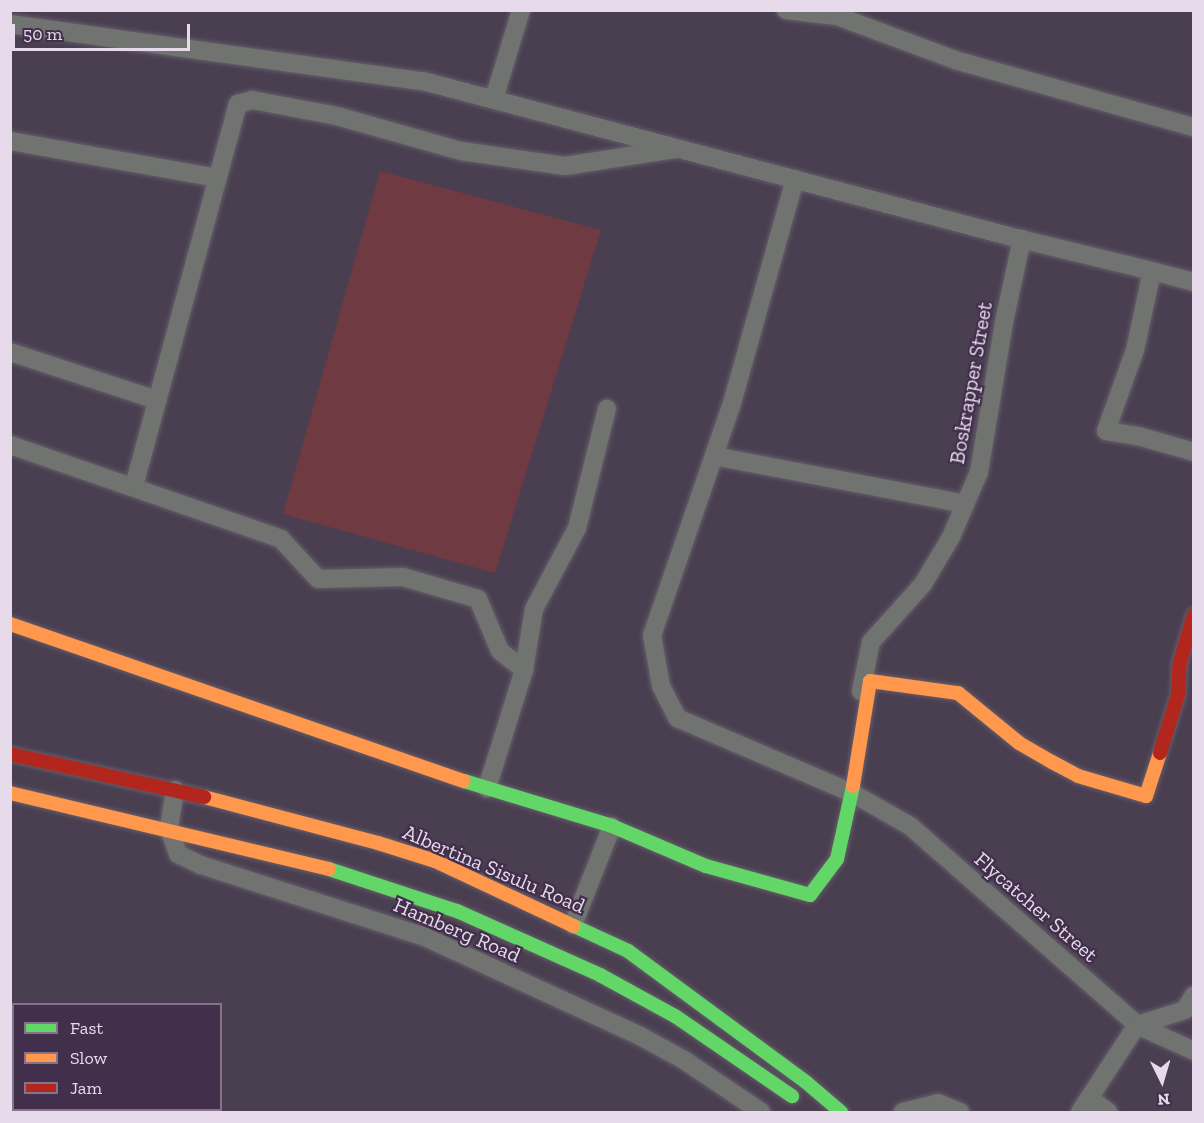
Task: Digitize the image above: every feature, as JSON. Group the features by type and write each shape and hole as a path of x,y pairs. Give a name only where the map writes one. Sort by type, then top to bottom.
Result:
{"main road":[{"path":"10,624 487,788 612,826 706,866 810,895 837,859 870,681 958,693 1019,743 1052,762 1078,776 1146,796 1186,696 1180,662 1194,615"},
{"name":"Albertina Sisulu Road","path":"10,754 175,790 404,850 435,861 628,951 807,1083 841,1113"},
{"path":"10,794 169,829 326,868 466,915 600,975 675,1016 806,1106"}],"street":[{"path":"494,99 521,10"},
{"path":"786,10 837,16 955,60 1194,127"},
{"path":"10,24 423,81 1194,282"},
{"path":"134,486 238,104 252,100 337,116 461,152 565,166 682,148"},
{"path":"10,141 218,178"},
{"name":"Flycatcher Street","path":"795,179 731,406 652,635 661,686 677,718 848,792 910,826 1137,1025 1194,1051"},
{"name":"Boskrapper Street","path":"848,792 871,642 923,584 951,537 979,472 1004,322 1022,239"},
{"path":"1152,271 1135,350 1106,431 1138,436 1194,452"},
{"path":"10,352 157,400"},
{"path":"487,788 524,669 534,609 577,528 607,409"},
{"path":"10,445 134,486 281,539 318,579 403,577 478,599 500,651 524,669"},
{"path":"714,456 965,504"},
{"path":"169,829 175,790"},
{"path":"573,925 612,826"},
{"name":"Hamberg Road","path":"169,829 178,854 201,865 425,937 640,1036 684,1060 761,1113"},
{"path":"1108,1113 1084,1105 1137,1025 1185,1010 1194,994"},
{"path":"903,1113 938,1103 960,1113"}],"shaded area":[{"path":"380,171 601,230 495,573 283,514"}],"traffic: fast":[{"path":"464,781 612,826 706,866 810,895 837,859 853,786"},
{"path":"329,869 457,911 600,975 675,1016 792,1096"},
{"path":"574,926 628,951 807,1083 841,1112"}],"traffic: slow":[{"path":"10,624 464,781"},
{"path":"853,786 870,681 958,693 1019,743 1052,762 1078,776 1146,796 1160,753"},
{"path":"10,793 329,869"},
{"path":"204,797 378,843 435,861 574,926"}],"traffic: jam":[{"path":"1160,753 1178,695 1180,662 1194,615"},
{"path":"10,754 204,797"}]}
